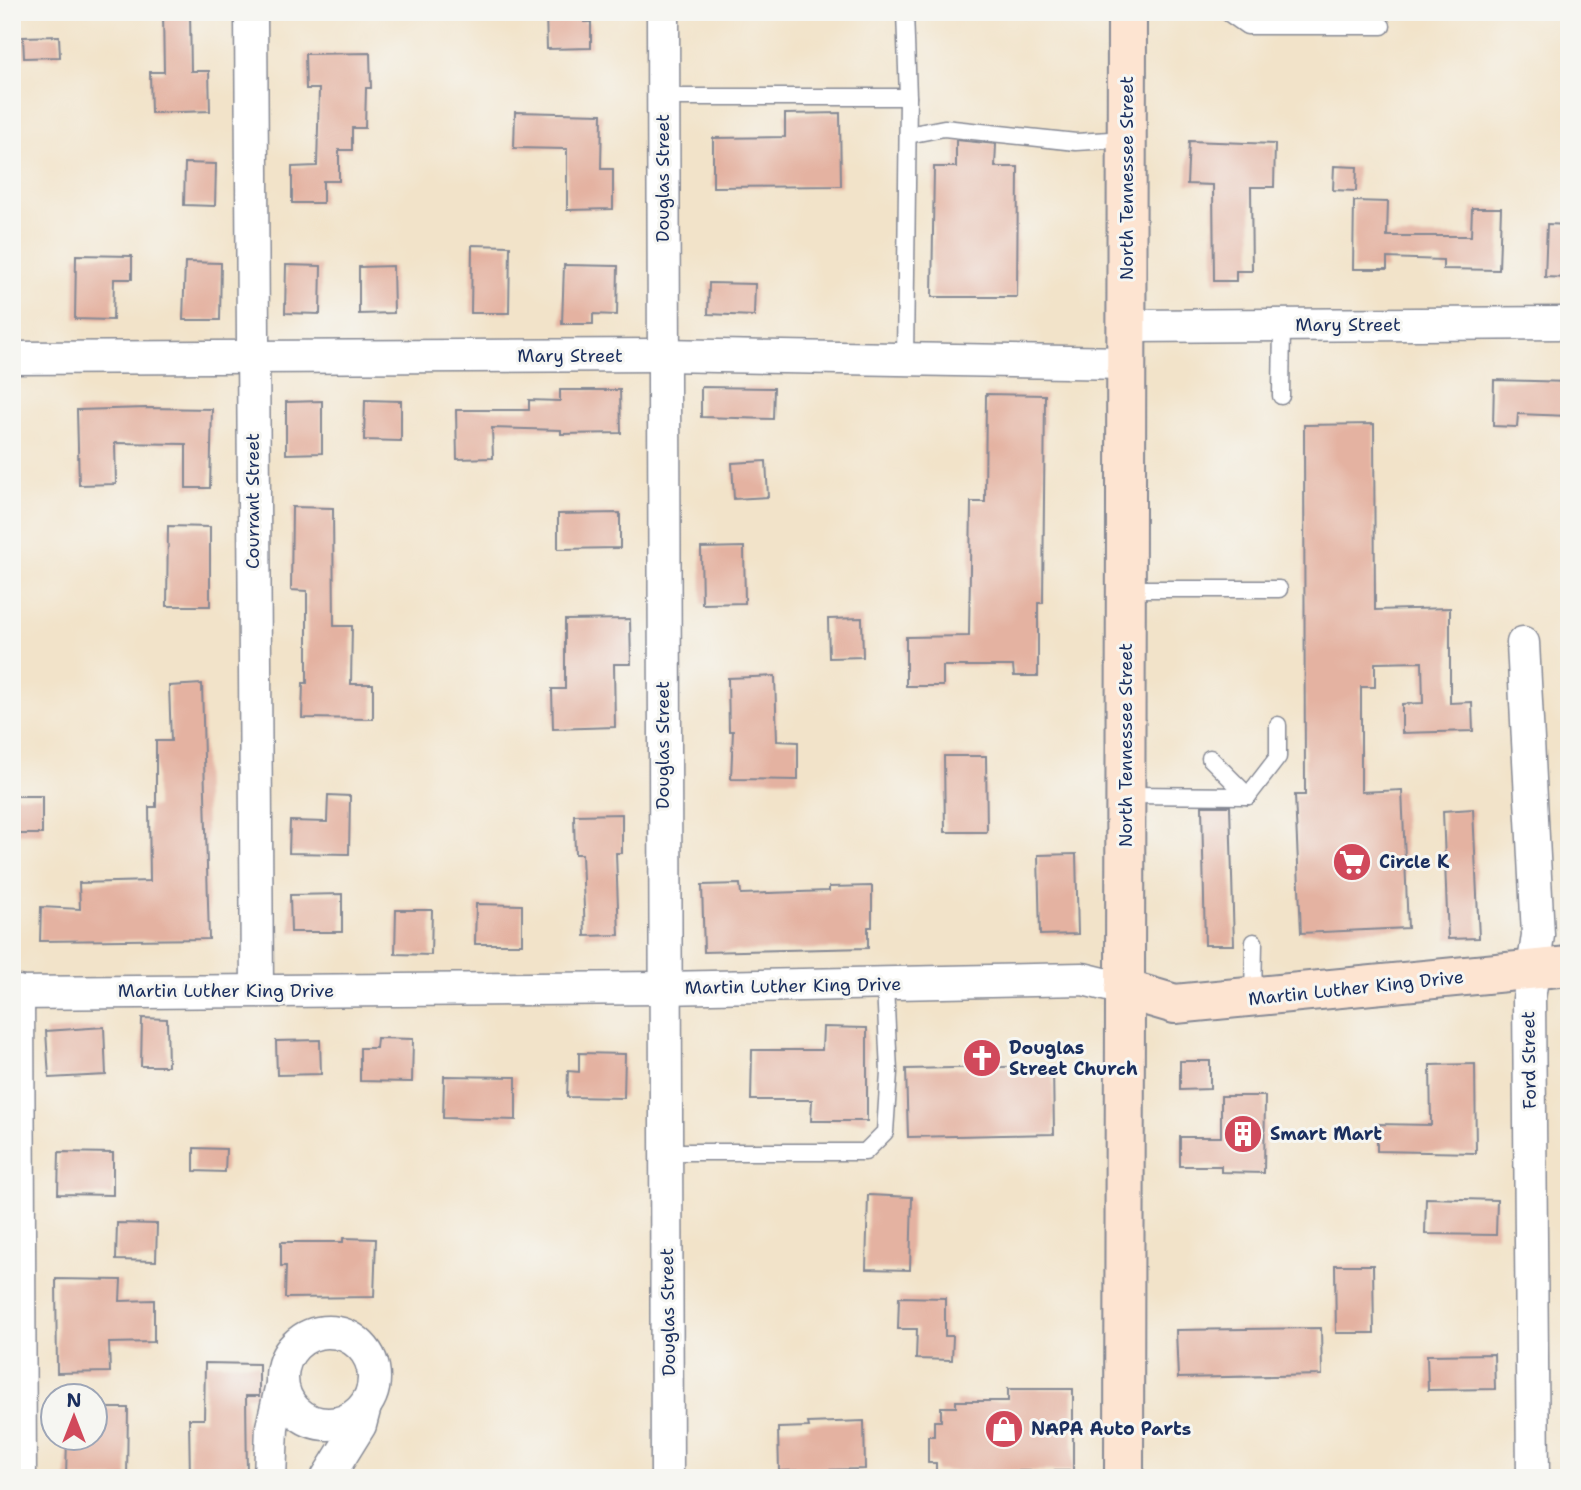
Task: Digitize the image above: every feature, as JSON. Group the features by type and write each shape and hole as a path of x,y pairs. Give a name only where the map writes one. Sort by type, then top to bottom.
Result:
{"main road":[{"name":"North Tennessee Street","path":"1124,1478 1127,12"},
{"name":"Martin Luther King Drive","path":"1124,989 1175,1004 1253,999 1551,967"}],"street":[{"name":"Courrant Street","path":"251,12 257,990"},
{"name":"Douglas Street","path":"663,12 663,988 667,1478"},
{"name":"Mary Street","path":"12,358 662,355 905,360 1127,345 1282,325 1569,323"},
{"name":"Ford Street","path":"1522,643 1538,936 1551,967 1529,999 1533,1478"},
{"name":"Martin Luther King Drive","path":"15,993 663,988 1083,979 1124,989"},
{"path":"15,993 20,1478"},
{"path":"270,1478 272,1427 282,1384 283,1366 298,1344 305,1338 322,1332 340,1333 356,1341 372,1363 373,1390 360,1425 327,1478"},
{"path":"282,1384 288,1401 300,1415 316,1423 334,1424 352,1418 365,1406"}],"lane":[{"path":"905,12 908,97 905,360"},
{"path":"1227,12 1247,26 1382,26"},
{"path":"663,97 908,97"},
{"path":"908,135 944,128 1076,142 1127,139"},
{"path":"1281,396 1282,325"},
{"path":"1126,590 1279,589"},
{"path":"1248,796 1278,757 1278,725"},
{"path":"1210,758 1248,796"},
{"path":"1126,795 1248,796"},
{"path":"1253,999 1254,942"},
{"path":"666,1152 865,1152 885,1132 888,1072 885,985"}],"building":[{"path":"163,12 190,12 191,71 209,71 210,111 151,113 150,72 164,72"},
{"path":"546,12 583,12 584,22 591,22 591,48 547,49"},
{"path":"59,36 60,57 24,58 23,37"},
{"path":"370,53 371,88 366,88 365,128 352,128 352,150 339,150 339,181 323,181 323,203 292,203 292,167 317,166 319,89 306,89 305,54"},
{"path":"515,112 602,114 601,169 613,169 613,209 567,210 567,149 514,148"},
{"path":"840,113 841,186 713,187 713,138 785,137 785,114"},
{"path":"956,140 996,144 995,167 1018,167 1017,297 932,297 934,167 956,167"},
{"path":"1189,141 1275,144 1274,187 1251,187 1252,271 1236,271 1236,281 1214,281 1213,185 1187,184"},
{"path":"185,163 216,164 215,206 184,205"},
{"path":"1334,166 1357,167 1356,191 1333,190"},
{"path":"1354,201 1388,202 1387,236 1471,236 1472,208 1501,208 1499,270 1443,269 1443,260 1387,258 1387,269 1353,269"},
{"path":"1547,224 1569,225 1569,278 1545,277"},
{"path":"472,245 510,246 509,313 471,313"},
{"path":"76,255 132,256 132,279 114,279 113,320 75,319"},
{"path":"185,262 221,263 220,320 183,320"},
{"path":"286,265 321,266 320,314 285,313"},
{"path":"564,265 618,266 617,315 593,314 593,324 562,324"},
{"path":"393,266 394,313 359,314 359,267"},
{"path":"709,283 755,284 754,316 708,314"},
{"path":"1494,380 1569,382 1569,416 1518,414 1517,427 1493,426"},
{"path":"701,387 774,388 773,419 701,417"},
{"path":"560,390 620,390 621,433 561,434 561,430 492,428 493,458 457,459 456,410 529,410 529,400 560,401"},
{"path":"986,394 1045,395 1043,603 1038,603 1038,676 1014,676 1013,666 943,666 943,686 906,686 906,637 969,636 971,502 985,502"},
{"path":"365,400 401,401 401,441 364,440"},
{"path":"322,401 322,453 286,454 286,402"},
{"path":"212,409 210,488 186,488 186,444 115,443 116,484 79,485 77,410"},
{"path":"1374,424 1375,610 1450,608 1450,703 1472,702 1473,731 1402,733 1402,704 1423,703 1422,662 1375,663 1375,687 1361,687 1361,792 1402,790 1408,928 1301,933 1295,795 1305,795 1304,425"},
{"path":"766,461 768,497 734,499 732,463"},
{"path":"292,507 333,508 334,626 352,626 351,684 373,684 373,719 302,718 303,683 307,683 307,591 291,590"},
{"path":"620,513 620,548 558,549 558,514"},
{"path":"168,526 210,527 210,606 167,606"},
{"path":"744,547 745,603 702,604 701,548"},
{"path":"862,618 863,657 829,658 828,619"},
{"path":"630,619 631,664 614,664 615,727 553,729 552,689 565,689 565,620"},
{"path":"775,676 777,741 798,742 798,780 731,779 733,731 729,731 728,678"},
{"path":"202,684 209,939 40,941 41,907 80,909 79,883 150,881 149,807 156,807 156,741 171,741 169,686"},
{"path":"944,756 986,756 987,832 945,832"},
{"path":"328,795 350,796 349,854 289,853 290,821 327,822"},
{"path":"12,796 42,796 42,834 12,834"},
{"path":"1202,806 1230,806 1234,945 1205,945"},
{"path":"1473,809 1479,938 1448,939 1443,811"},
{"path":"622,814 622,853 616,853 619,935 585,936 582,854 575,854 574,815"},
{"path":"1076,854 1078,934 1040,935 1038,855"},
{"path":"740,884 741,894 829,891 829,887 872,886 872,927 868,927 868,948 704,952 702,885"},
{"path":"342,894 342,932 291,932 290,895"},
{"path":"476,904 522,905 522,944 475,944"},
{"path":"396,910 432,910 431,955 395,954"},
{"path":"142,1018 167,1019 168,1066 141,1066"},
{"path":"104,1027 106,1075 49,1078 46,1031"},
{"path":"823,1027 867,1028 867,1121 811,1121 812,1100 751,1100 752,1050 822,1050"},
{"path":"377,1038 413,1039 412,1082 360,1081 360,1048 376,1048"},
{"path":"320,1040 321,1074 277,1075 276,1041"},
{"path":"579,1053 625,1054 624,1098 567,1097 568,1071 579,1072"},
{"path":"1180,1061 1210,1061 1210,1089 1180,1090"},
{"path":"1475,1064 1476,1153 1377,1151 1377,1124 1431,1125 1430,1065"},
{"path":"1053,1066 1054,1134 908,1137 906,1069"},
{"path":"444,1076 516,1077 516,1120 443,1118"},
{"name":"Smart Mart","path":"1221,1096 1265,1096 1264,1173 1221,1172 1221,1166 1180,1166 1180,1137 1221,1137"},
{"path":"194,1148 226,1149 225,1172 194,1171"},
{"path":"59,1152 113,1153 113,1195 58,1194"},
{"path":"868,1195 912,1197 910,1270 866,1269"},
{"path":"1426,1198 1497,1200 1496,1235 1425,1234"},
{"path":"117,1223 157,1224 156,1261 116,1260"},
{"path":"343,1238 376,1239 374,1297 285,1298 286,1266 281,1266 281,1242 343,1242"},
{"path":"1335,1265 1373,1265 1374,1333 1336,1333"},
{"path":"56,1279 121,1280 120,1301 154,1300 154,1342 109,1343 110,1372 57,1373"},
{"path":"899,1297 945,1298 945,1336 953,1336 952,1360 916,1359 917,1329 898,1329"},
{"path":"1321,1328 1322,1375 1178,1378 1176,1330"},
{"path":"1494,1354 1495,1389 1428,1390 1427,1355"},
{"path":"205,1363 259,1364 259,1396 246,1396 247,1478 190,1478 189,1419 204,1419"},
{"name":"NAPA Auto Parts","path":"1008,1389 1073,1389 1073,1471 936,1471 936,1463 928,1463 928,1436 934,1436 934,1421 941,1421 941,1407 956,1407 956,1401 1008,1401"},
{"path":"108,1408 128,1408 127,1478 66,1478 67,1452 108,1452"},
{"path":"864,1421 865,1469 779,1471 778,1428 809,1427 808,1423"}],"place":[{"name":"Circle K","path":"1352,862"},
{"name":"Douglas Street Church","path":"982,1058"},
{"name":"Smart Mart","path":"1243,1134"},
{"name":"NAPA Auto Parts","path":"1004,1429"}]}
